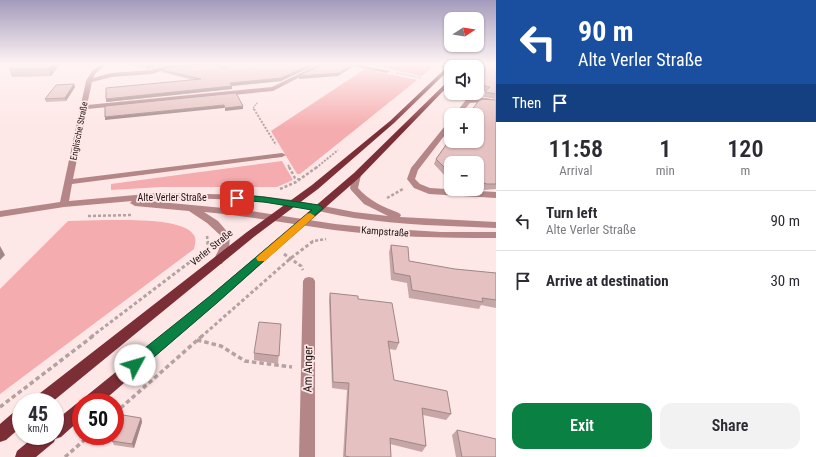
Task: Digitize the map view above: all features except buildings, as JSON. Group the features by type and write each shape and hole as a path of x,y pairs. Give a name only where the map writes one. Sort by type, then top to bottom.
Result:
{"main road":[{"name":"Verler Straße","path":"51,393 274,217 315,187 392,122 430,85"},
{"path":"101,393 214,299 357,175 444,87"},
{"path":"64,423 72,417"},
{"path":"0,434 12,424"},
{"path":"23,457 37,445"}],"street":[{"name":"Englische Straße","path":"64,204 88,85"},
{"path":"84,107 273,89 280,85"},
{"path":"486,100 483,93 496,96"},
{"path":"462,108 468,101 486,100 496,102"},
{"path":"444,131 414,170 411,179 418,186 429,191 496,196"},
{"path":"69,182 282,155"},
{"name":"Kampstraße","path":"357,175 354,188 360,196 376,208 411,221"},
{"name":"Alte Verler Straße","path":"0,214 64,204 158,196 253,198 319,208"},
{"name":"Alte Verler Straße","path":"98,202 155,204 274,217"},
{"name":"Alte Verler Straße","path":"187,208 210,219 225,235 224,249 218,261"},
{"name":"Kampstraße","path":"319,208 411,221 496,224"},
{"name":"Kampstraße","path":"274,217 335,227 390,232 441,235 496,235"},
{"name":"Am Anger","path":"307,457 309,281"}],"path":[{"path":"273,89 276,92 255,103 253,108 295,178 304,182"},
{"path":"277,189 287,187 299,180"},
{"path":"387,198 397,192 418,186"},
{"path":"87,216 136,216"},
{"path":"0,407 207,249 208,238 205,233"},
{"path":"124,405 291,258 313,241 327,239"},
{"path":"285,254 301,266 309,281"},
{"path":"197,340 221,346 245,361 308,369"},
{"path":"65,457 79,445"}],"shaded area":[{"path":"340,85 410,85 300,174 297,174 271,131"},
{"path":"282,161 293,180 277,187 161,187 111,190 111,184"},
{"path":"139,220 177,225 187,229 193,234 195,237 194,249 0,394 0,289 68,221"}],"slow traffic":[{"path":"261,258 310,216"}],"route":[{"path":"135,365 319,208 264,199 237,198"}]}
